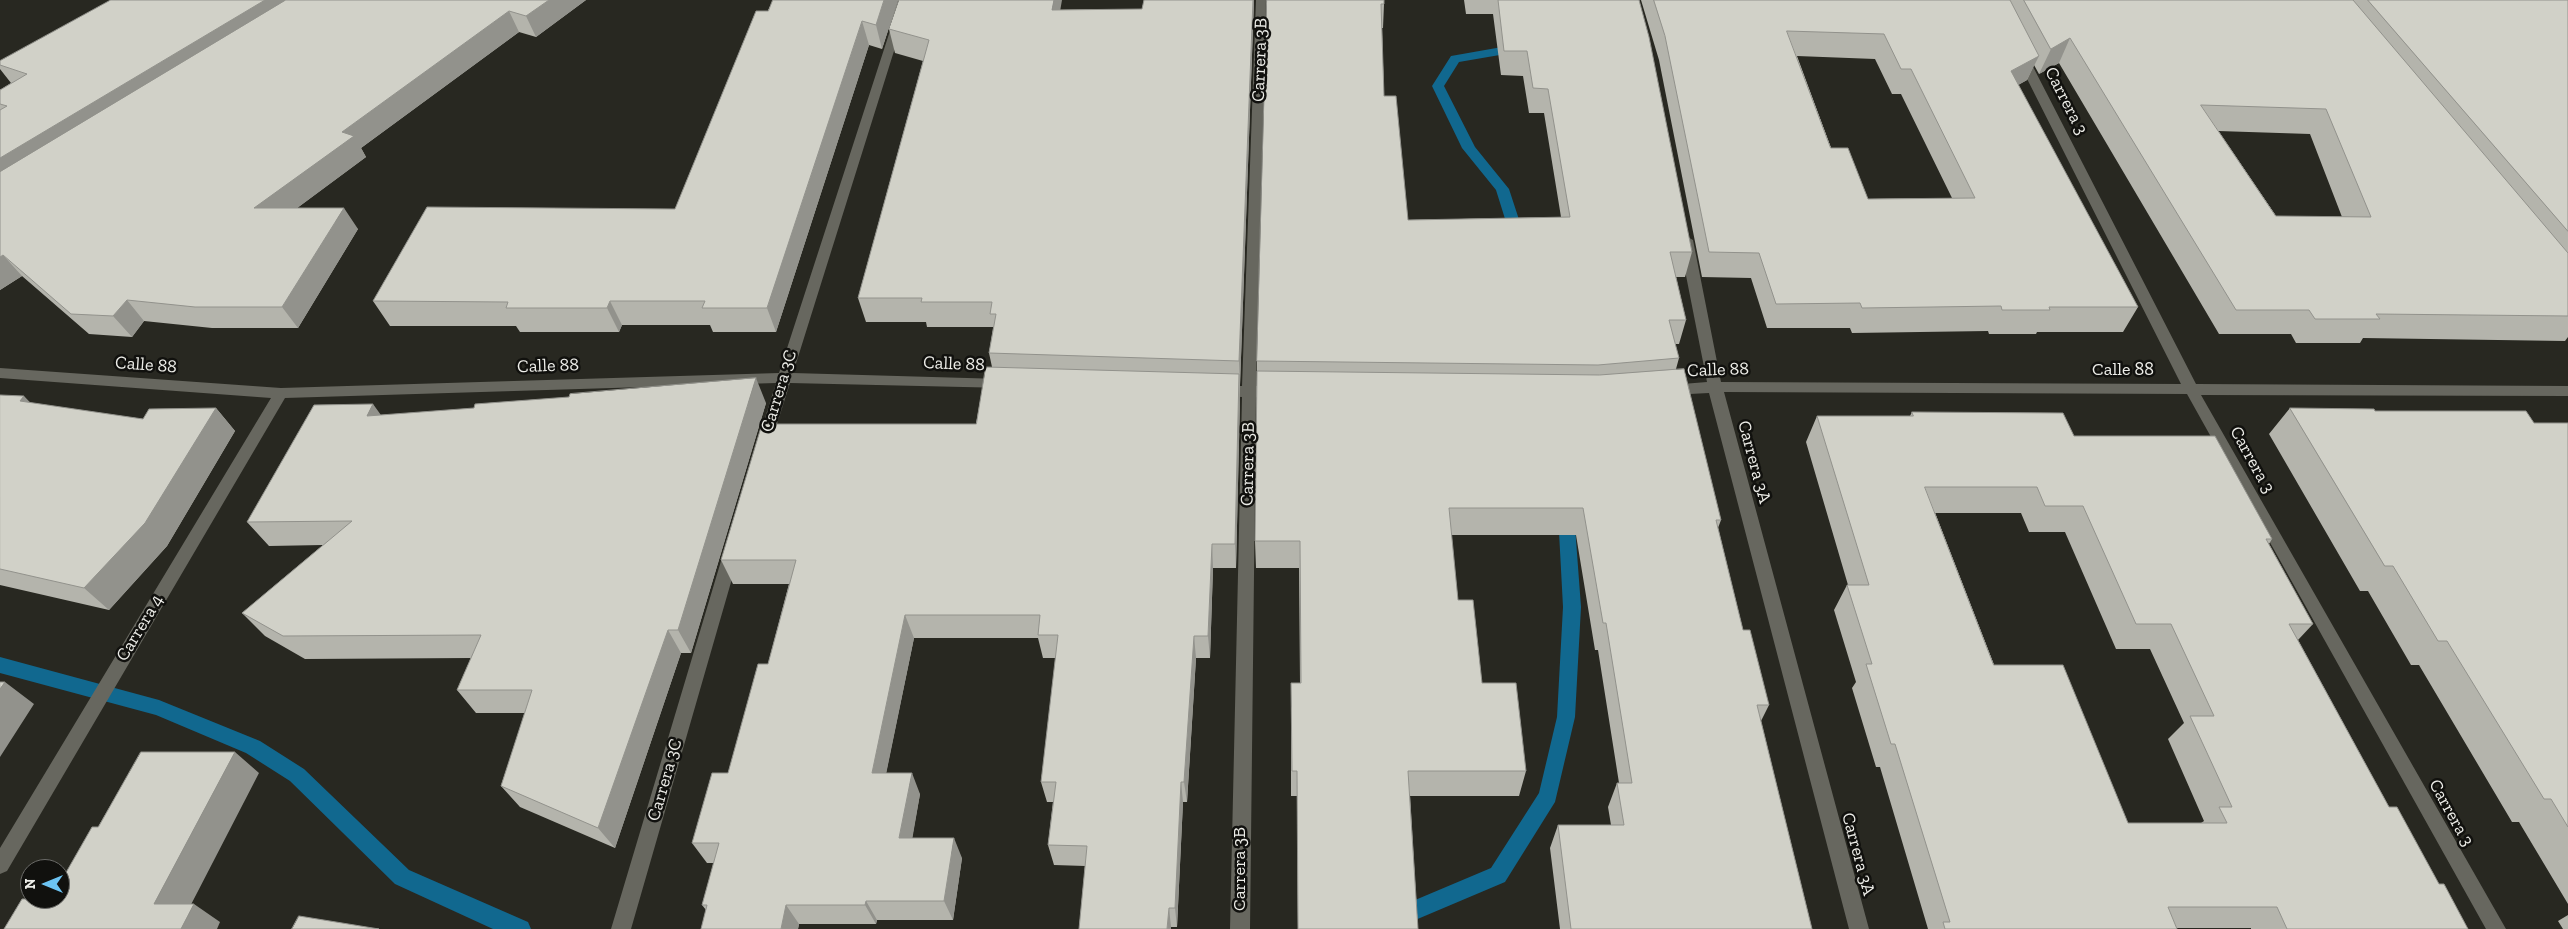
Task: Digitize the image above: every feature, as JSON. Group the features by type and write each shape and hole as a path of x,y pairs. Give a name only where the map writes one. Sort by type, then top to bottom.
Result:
{"street":[{"name":"Carrera 3C","path":"760,454 905,0"},
{"name":"Carrera 3B","path":"1240,929 1240,837 1249,392 1262,0"},
{"name":"Carrera 3","path":"2016,44 2191,389 2496,929"},
{"name":"Carrera 3A","path":"1683,224 1715,387 1859,929"},
{"name":"Calle 88","path":"0,373 281,393 783,378 1021,385"},
{"name":"Calle 88","path":"1658,391 1715,387 2568,391"},
{"path":"1210,390 1289,392"},
{"name":"Carrera 4","path":"0,865 281,393"},
{"name":"Carrera 3C","path":"621,929 735,540"}],"building":[{"path":"111,0 265,0 0,158 0,110 7,106 0,104 0,90 27,74 0,65 0,61"},
{"path":"286,0 549,0 526,16 509,11 342,132 354,136 254,208 344,208 282,307 195,307 127,300 113,316 71,314 3,255 0,257 0,172"},
{"path":"773,0 884,0 876,25 862,21 767,308 702,308 705,301 610,301 607,308 506,308 508,302 373,301 427,207 675,209 756,11 768,11"},
{"path":"899,0 1054,0 1052,10 1142,9 1144,0 1253,0 1239,361 989,353 996,314 990,314 992,302 921,302 922,298 858,298 929,40 889,29"},
{"path":"1267,0 1384,0 1384,4 1381,4 1384,96 1396,96 1408,220 1570,217 1548,89 1533,88 1527,51 1504,51 1498,0 1639,0 1649,37 1692,252 1670,252 1686,320 1669,320 1679,358 1598,365 1257,361"},
{"path":"1654,0 2010,0 2039,56 2011,71 2138,307 2049,307 2050,310 2002,310 2001,306 1862,308 1860,303 1776,304 1759,253 1709,252 1665,36","holes":["1787,31 1884,34 1901,69 1911,69 1975,198 1868,199 1848,148 1831,148"]},
{"path":"2024,0 2353,0 2568,253 2568,316 2376,314 2380,319 2315,319 2309,310 2236,310 2070,38 2051,49","holes":["2201,105 2326,109 2371,217 2276,216"]},
{"path":"2368,0 2568,0 2568,231"},
{"path":"986,367 1239,374 1235,544 1212,544 1208,636 1194,636 1184,782 1181,782 1175,908 1169,908 1167,929 1079,929 1087,846 1048,845 1056,782 1041,782 1058,635 1038,635 1040,615 905,615 872,773 912,773 899,838 954,838 944,901 866,901 865,905 786,905 781,929 701,929 707,905 702,905 719,843 692,843 712,773 728,773 758,664 768,664 796,560 721,560 762,424 976,424"},
{"path":"1684,369 1721,520 1716,520 1743,630 1750,630 1769,705 1757,705 1812,929 1571,929 1558,825 1624,825 1617,783 1632,783 1606,623 1603,623 1583,508 1449,508 1458,600 1473,600 1482,683 1516,683 1526,771 1408,771 1418,929 1298,929 1297,771 1292,771 1291,683 1301,683 1300,541 1255,541 1257,371 1599,375"},
{"path":"756,378 678,630 668,630 598,828 501,786 532,690 457,690 481,635 283,636 242,613 352,521 247,522 314,405 373,404 367,416 474,408 475,404 569,397 570,394"},
{"path":"0,395 24,396 20,401 143,419 149,409 216,408 145,523 84,588 0,569"},
{"path":"2290,408 2374,409 2375,411 2526,411 2534,423 2568,423 2568,827 2551,799 2544,799 2447,641 2438,641 2393,566 2385,566"},
{"path":"1912,412 2063,413 2074,436 2215,436 2272,539 2266,539 2313,624 2289,624 2389,807 2397,807 2439,884 2444,884 2468,929 2287,929 2277,907 2168,907 2177,929 1945,929 1943,922 1950,922 1895,744 1891,744 1866,664 1872,664 1847,585 1869,585 1817,416 1913,416","holes":["1925,487 2037,487 2045,506 2083,506 2136,624 2171,624 2214,716 2190,716 2232,807 2219,807 2227,823 2128,823 2063,665 1994,665"]},
{"path":"0,682 5,682 0,689"},
{"path":"141,752 235,752 154,904 194,904 181,929 4,929 20,902 20,909 70,909 70,866 92,827 98,827"},
{"path":"299,916 379,929 292,929"}],"waterway":[{"path":"1518,238 1502,189 1469,148 1438,86 1455,59 1519,48"},
{"path":"1370,929 1498,875 1548,796 1566,717 1572,607 1566,513"},
{"path":"0,665 159,708 253,747 297,775 402,877 505,924 521,929"}]}
